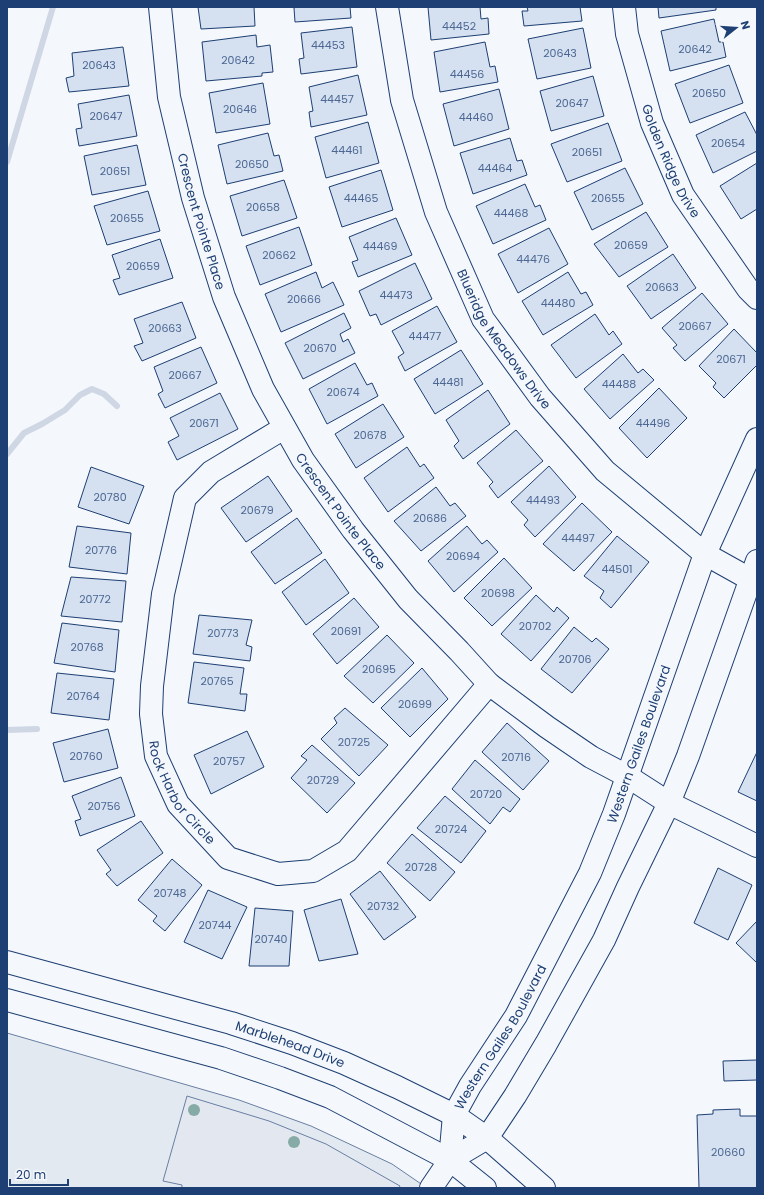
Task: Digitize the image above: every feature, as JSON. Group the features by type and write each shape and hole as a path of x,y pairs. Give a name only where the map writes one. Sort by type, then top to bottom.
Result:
{"street":[{"name":"Crescent Pointe Place","path":"160,7 169,97 193,198 224,297 263,389 303,460 408,600 460,651 489,684 547,727 591,757 628,776 669,804 757,846"},
{"name":"Blueridge Meadows Drive","path":"387,7 402,100 436,212 482,319 540,397 605,471 705,554 755,574"},
{"name":"Golden Ridge Drive","path":"624,7 627,34 652,123 683,195 748,289 757,298"},
{"name":"Rock Harbor Circle","path":"284,428 211,472 185,498 163,594 150,714 156,756 178,804 228,858 278,874 313,871 347,851 489,684"},
{"name":"Western Gailes Boulevard","path":"450,1160 454,1115 470,1086 516,1016 590,873 628,776 705,554 757,439"},
{"path":"431,1188 450,1160 487,1138 515,1096 546,1044 604,940 628,887 669,804 755,574"},
{"name":"Marblehead Drive","path":"7,962 231,1023 292,1043 344,1063 454,1115 487,1138 544,1188"},
{"path":"7,1000 221,1058 330,1097 450,1160 485,1188"}],"shaded area":[{"path":"7,1033 239,1100 311,1126 392,1164 427,1188 7,1188"},
{"path":"187,1096 269,1121 326,1144 400,1186 399,1188 182,1188 182,1185 163,1181"}],"building":[{"path":"198,7 254,7 255,26 201,29"},
{"path":"350,7 351,18 295,22 294,8"},
{"path":"428,7 480,7 481,19 488,18 489,34 431,40"},
{"path":"527,7 580,7 582,21 524,26 522,11 528,11"},
{"path":"658,7 716,7 716,10 659,18"},
{"path":"714,19 719,42 723,42 726,57 670,71 661,31"},
{"path":"352,27 357,67 301,74 299,59 304,58 301,33"},
{"path":"583,28 591,68 537,79 528,39"},
{"path":"256,35 257,47 270,45 273,72 262,73 262,76 206,81 202,42"},
{"path":"485,42 490,67 495,66 498,82 440,92 434,52"},
{"path":"123,47 129,86 69,92 66,78 74,76 72,53"},
{"path":"729,65 743,103 690,123 675,84"},
{"path":"358,75 367,115 311,127 309,112 313,111 309,87"},
{"path":"593,76 604,116 551,131 540,91"},
{"path":"263,83 270,124 216,133 209,93"},
{"path":"499,89 509,129 454,146 443,104"},
{"path":"129,95 137,136 79,146 76,129 82,128 78,104"},
{"path":"745,112 757,135 757,151 713,173 696,135"},
{"path":"368,122 379,163 326,178 315,137"},
{"path":"608,123 622,161 567,182 551,144"},
{"path":"268,133 274,156 279,155 283,171 227,184 218,145"},
{"path":"510,138 517,161 522,160 527,175 473,194 460,153"},
{"path":"137,145 146,185 92,195 84,156"},
{"path":"757,163 757,209 741,219 720,186"},
{"path":"625,168 643,204 592,230 574,192"},
{"path":"381,170 393,210 342,227 329,187"},
{"path":"284,180 297,218 242,236 230,196"},
{"path":"525,184 535,207 540,205 546,220 493,244 476,206"},
{"path":"148,191 160,231 107,245 94,206"},
{"path":"646,212 668,247 619,277 594,244"},
{"path":"396,218 412,255 358,277 352,262 358,260 349,237"},
{"path":"299,227 312,265 260,285 246,246"},
{"path":"549,228 568,264 518,293 498,254"},
{"path":"160,239 173,278 119,295 113,280 120,278 112,255"},
{"path":"673,254 696,288 651,319 627,286"},
{"path":"415,263 432,299 381,325 376,314 370,316 359,291"},
{"path":"316,272 322,288 333,282 344,305 281,332 265,294"},
{"path":"568,272 581,294 586,292 593,305 543,335 522,301"},
{"path":"702,293 728,324 685,361 673,348 677,345 662,328"},
{"path":"182,302 196,338 142,361 134,346 143,343 134,319"},
{"path":"437,306 457,342 405,371 398,357 404,353 392,331"},
{"path":"344,313 351,328 340,334 343,342 348,339 355,353 303,379 285,343"},
{"path":"595,314 609,335 613,331 622,344 576,378 551,345"},
{"path":"734,329 757,353 757,365 724,398 713,387 716,383 699,366"},
{"path":"201,347 217,383 165,408 158,394 163,391 154,367"},
{"path":"461,350 483,384 435,414 414,379"},
{"path":"623,354 638,373 643,369 654,380 610,419 584,389"},
{"path":"355,363 367,385 372,383 378,396 327,424 309,389"},
{"path":"659,388 687,418 647,458 619,428"},
{"path":"488,390 510,424 463,459 454,446 459,441 446,420"},
{"path":"220,393 238,429 177,460 168,442 179,436 170,418"},
{"path":"383,404 404,437 356,468 335,434"},
{"path":"516,430 543,461 498,498 489,486 493,482 477,463"},
{"path":"407,447 420,467 424,464 434,478 388,512 364,478"},
{"path":"549,466 576,497 535,537 524,525 528,520 511,502"},
{"path":"91,467 144,486 129,524 78,507"},
{"path":"268,476 292,511 246,542 221,508"},
{"path":"436,487 450,506 455,503 466,516 421,551 394,521"},
{"path":"582,503 612,532 574,571 543,544"},
{"path":"297,518 322,553 275,584 251,552"},
{"path":"77,526 131,533 127,574 69,567"},
{"path":"467,526 482,544 487,540 498,552 454,592 428,561"},
{"path":"617,536 649,562 611,608 600,598 604,591 584,576"},
{"path":"504,558 532,588 492,626 464,598"},
{"path":"325,559 349,593 306,625 282,592"},
{"path":"71,577 126,581 122,622 61,616"},
{"path":"536,595 554,612 557,607 569,618 531,661 501,634"},
{"path":"354,598 379,627 337,664 313,634"},
{"path":"199,615 252,620 246,645 252,647 250,661 193,654"},
{"path":"62,623 119,630 115,672 54,663"},
{"path":"574,627 592,642 596,638 609,649 572,693 541,669"},
{"path":"387,635 414,663 373,703 344,676"},
{"path":"194,662 244,668 240,694 247,694 245,711 188,703"},
{"path":"422,668 448,699 410,737 381,708"},
{"path":"57,673 114,679 109,720 51,713"},
{"path":"345,708 388,745 359,776 321,739 337,723 334,718"},
{"path":"507,723 549,761 523,790 482,752"},
{"path":"108,729 118,768 64,782 53,743"},
{"path":"247,731 264,767 211,794 194,755"},
{"path":"312,745 355,783 327,813 291,778 307,760 301,756"},
{"path":"757,752 757,801 738,792"},
{"path":"475,760 520,799 510,812 503,807 490,824 452,789"},
{"path":"121,777 135,816 80,836 75,821 81,819 72,796"},
{"path":"445,796 486,831 461,863 417,828"},
{"path":"141,821 163,853 117,886 106,874 111,870 97,850"},
{"path":"412,834 455,872 430,901 387,863"},
{"path":"172,859 202,885 165,931 153,921 157,916 138,900"},
{"path":"718,868 752,885 728,940 694,923"},
{"path":"380,871 416,917 384,940 350,894"},
{"path":"208,890 247,907 222,959 184,942"},
{"path":"341,899 358,954 319,961 304,910"},
{"path":"255,908 293,911 289,966 249,966"},
{"path":"757,921 757,963 736,943"},
{"path":"757,1060 757,1080 724,1081 723,1061"},
{"path":"740,1109 740,1116 757,1116 757,1188 699,1188 697,1115 713,1114 713,1110"}],"waterway":[{"path":"7,162 53,7"},
{"path":"7,454 24,433 65,410 80,395 92,389 104,394 117,406"},
{"path":"7,730 37,729"}]}
